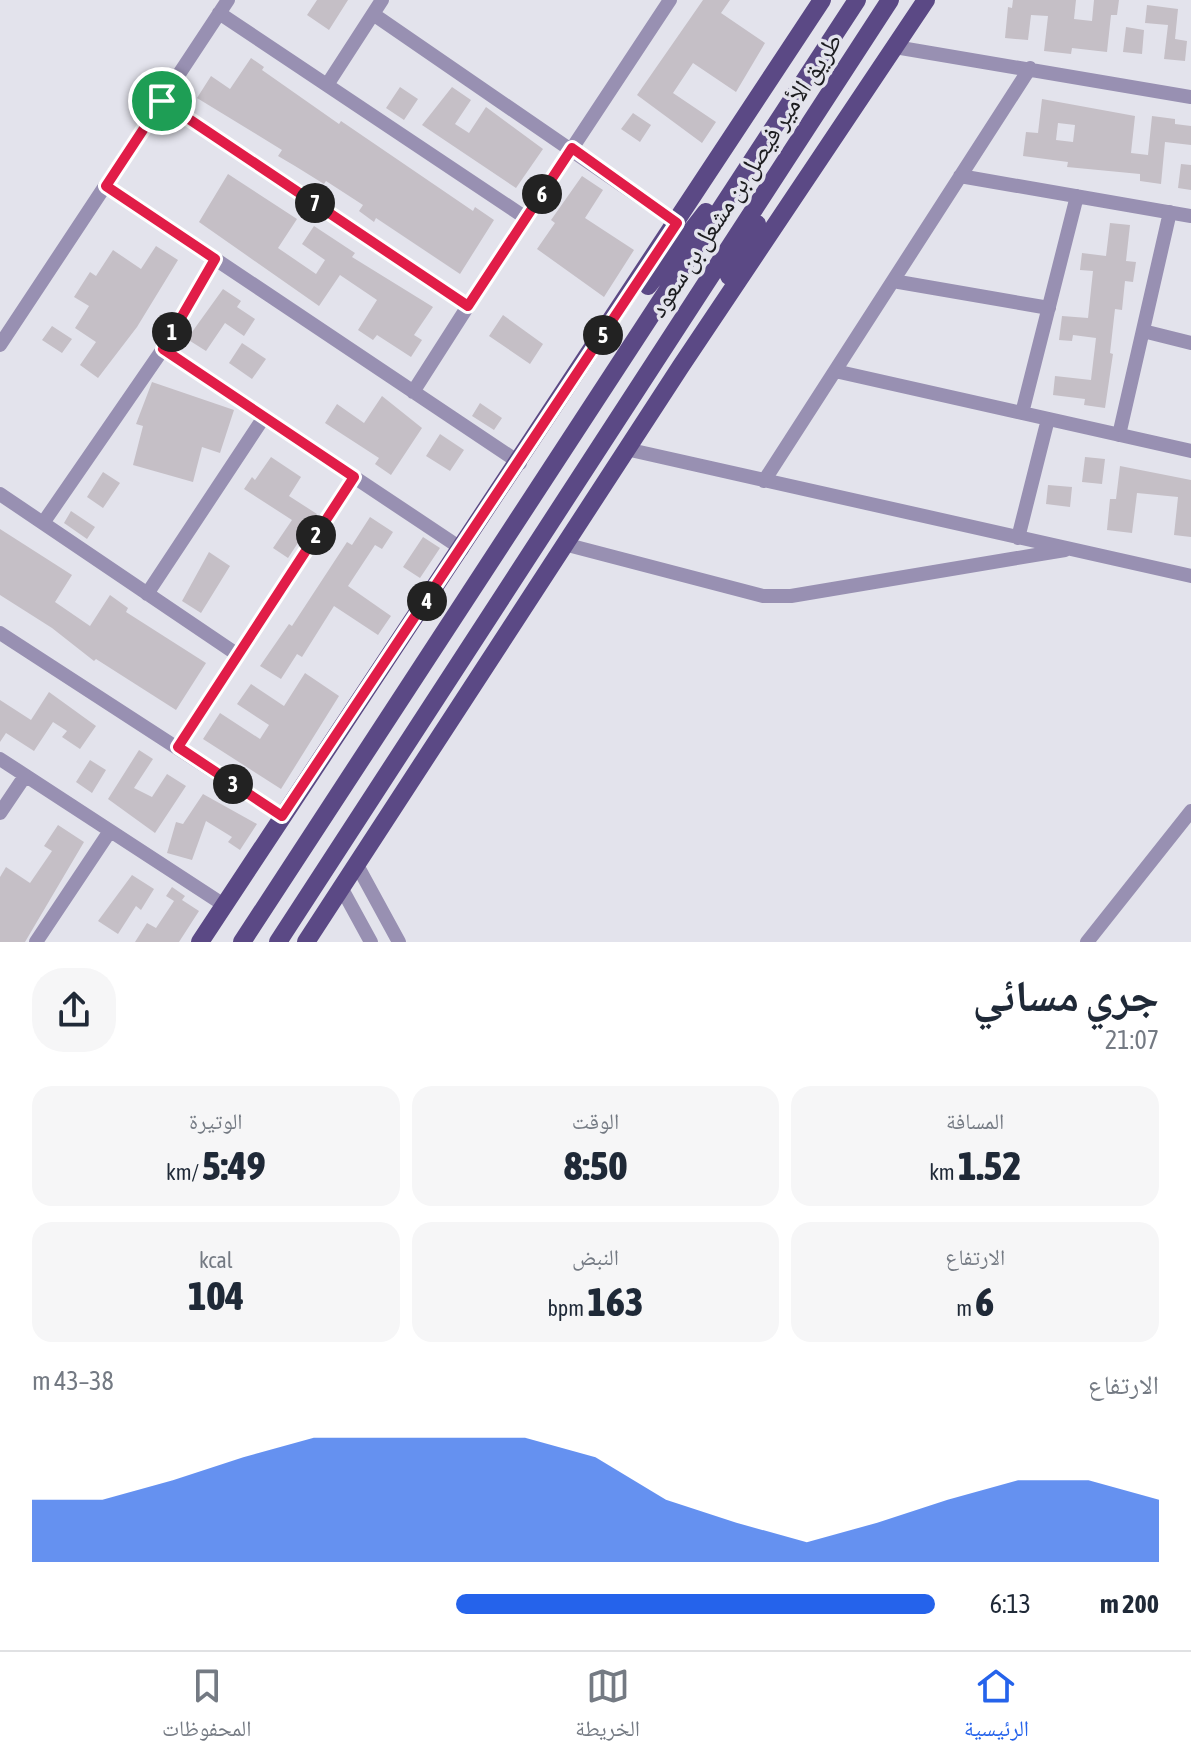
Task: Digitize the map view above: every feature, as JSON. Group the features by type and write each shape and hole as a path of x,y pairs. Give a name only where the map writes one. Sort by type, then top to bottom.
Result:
{"main road":[{"name":"طريق الأمير فيصل بن مشعل بن سعود","path":"200,942 520,462 822,0"},
{"name":"طريق الأمير فيصل بن مشعل بن سعود","path":"242,942 857,0"},
{"name":"طريق الأمير فيصل بن مشعل بن سعود","path":"278,942 890,0"},
{"path":"306,942 626,449 926,0"},
{"path":"558,402 782,115"},
{"path":"681,366 812,119"},
{"path":"445,683 564,544"}],"street":[{"path":"327,85 382,0"},
{"path":"413,392 670,0"},
{"path":"0,345 224,6 327,85 526,218"},
{"path":"373,14 677,223"},
{"path":"895,47 1191,97"},
{"path":"764,481 1030,68"},
{"path":"162,101 468,306"},
{"path":"960,176 1191,216"},
{"path":"106,186 520,462"},
{"path":"1022,413 1077,196"},
{"path":"1119,435 1170,212"},
{"path":"43,523 163,349 215,259"},
{"path":"893,281 1049,308"},
{"path":"1143,331 1191,343"},
{"path":"163,349 462,549"},
{"path":"835,371 1191,451"},
{"path":"147,594 264,417"},
{"path":"1018,538 1048,419"},
{"path":"626,449 1191,576"},
{"path":"178,747 354,477"},
{"path":"0,494 238,655"},
{"path":"564,544 763,596 791,596 1071,549"},
{"path":"0,633 282,816"},
{"path":"0,759 224,905"},
{"path":"0,813 25,776"},
{"path":"1087,942 1191,811"},
{"path":"36,942 110,831"},
{"path":"357,865 399,942"},
{"path":"342,889 371,942"},
{"path":"359,942 354,896 365,894 385,916"}],"building":[{"path":"317,0 348,0 329,30 307,15"},
{"path":"703,0 730,0 721,13 765,43 736,92 693,63 673,93 716,122 702,143 637,95"},
{"path":"1013,0 1076,0 1074,19 1092,21 1094,0 1119,0 1117,15 1111,15 1107,52 1072,48 1071,54 1044,51 1048,16 1031,15 1028,40 1005,38 1008,7 1012,8"},
{"path":"1147,5 1178,9 1175,39 1187,41 1185,61 1164,59 1168,25 1145,23"},
{"path":"1126,27 1144,30 1142,54 1123,52"},
{"path":"251,58 264,67 262,70 339,124 341,121 473,211 475,207 494,220 460,274 376,218 374,222 359,211 363,205 278,156 282,150 197,98 211,76 230,89"},
{"path":"400,87 418,99 404,120 386,108"},
{"path":"452,87 471,100 455,124 469,133 486,107 543,149 516,188 422,125"},
{"path":"1042,99 1135,116 1131,153 1148,155 1152,116 1175,119 1175,124 1191,126 1191,145 1165,142 1161,184 1140,181 1140,174 1067,167 1068,162 1023,156 1026,132 1038,133","holes":["1058,123 1075,125 1073,142 1056,140"]},
{"path":"633,113 651,125 640,142 621,129"},
{"path":"1181,164 1191,165 1191,190 1178,188"},
{"path":"228,174 297,219 278,248 316,274 325,260 302,244 314,226 355,253 352,257 433,307 414,335 422,340 411,357 377,335 373,340 358,330 377,300 340,275 319,306 199,222"},
{"path":"582,176 603,190 585,218 634,250 604,297 537,249 555,223 551,220"},
{"path":"1110,223 1130,225 1126,261 1136,262 1133,282 1125,281 1122,310 1115,309 1110,353 1113,354 1105,408 1084,405 1085,399 1053,395 1055,376 1091,380 1096,338 1073,335 1072,341 1059,340 1062,316 1088,318 1093,271 1080,270 1082,253 1106,256"},
{"path":"156,246 178,260 137,327 98,378 80,365 96,342 75,328 89,306 74,297 90,272 96,276 113,250 141,269"},
{"path":"223,289 241,301 237,307 255,319 244,336 225,323 206,351 187,339"},
{"path":"503,315 543,344 530,364 489,336"},
{"path":"52,326 72,339 62,353 42,340"},
{"path":"242,343 266,359 252,379 229,363"},
{"path":"152,382 234,410 220,453 202,447 193,482 133,465 143,426 136,424"},
{"path":"382,396 422,428 391,475 375,464 379,458 325,423 337,404 364,423"},
{"path":"480,403 502,418 494,430 472,416"},
{"path":"440,434 464,450 450,471 426,456"},
{"path":"271,457 301,477 289,496 317,514 288,558 273,548 292,520 244,489 252,477 255,480"},
{"path":"1085,457 1105,459 1102,484 1082,482"},
{"path":"1120,466 1191,480 1191,537 1174,535 1178,497 1137,493 1132,533 1107,530 1110,499 1116,499"},
{"path":"103,472 120,483 103,508 87,497"},
{"path":"1048,485 1072,487 1070,507 1046,504"},
{"path":"71,511 95,527 87,539 64,523"},
{"path":"370,517 393,532 382,549 375,545 348,586 391,616 378,635 334,606 302,657 297,654 281,679 260,666 289,624 292,626 347,542 352,545"},
{"path":"0,529 72,575 55,602 90,626 110,595 128,608 126,612 206,663 176,710 96,659 94,661 52,628 0,595"},
{"path":"423,537 440,548 420,578 403,567"},
{"path":"209,552 230,566 201,613 182,601"},
{"path":"305,673 339,696 281,789 203,739 220,713 260,739 269,725 237,704 251,684 284,706"},
{"path":"49,692 96,726 80,749 62,737 67,731 53,722 34,751 6,733 0,742 0,700 31,720"},
{"path":"139,750 153,759 134,788 152,797 167,774 186,786 155,833 108,799"},
{"path":"90,760 106,770 92,793 76,782"},
{"path":"203,794 257,824 240,850 228,842 232,837 206,821 192,860 167,853 176,822 183,824"},
{"path":"58,825 84,842 25,942 0,942 0,877 6,867 30,883 52,851 44,846"},
{"path":"132,875 154,889 141,910 136,906 118,934 98,921"},
{"path":"172,887 185,896 182,900 199,911 179,942 135,942 147,923 156,928 174,901 166,896"}],"route":[{"path":"162,101 468,306 572,148 677,223 282,816 178,747 354,477 163,349 215,259 106,186 162,101"}]}
